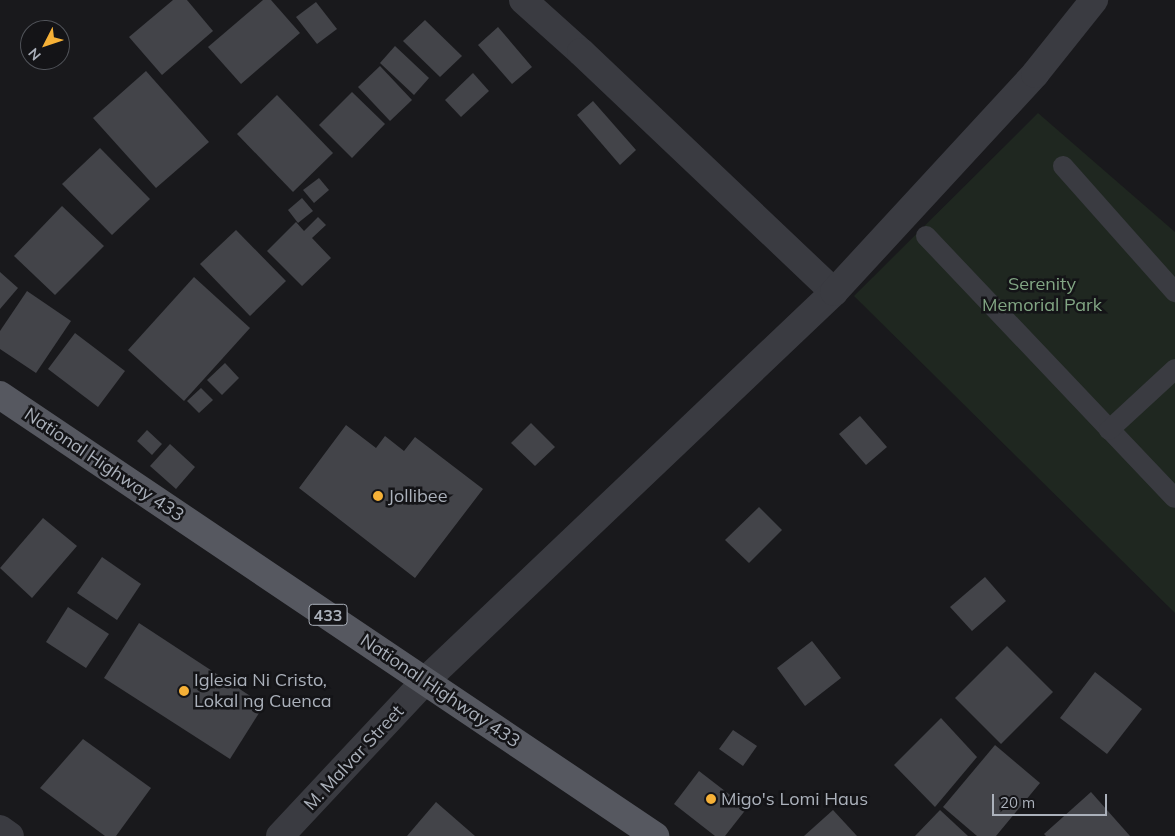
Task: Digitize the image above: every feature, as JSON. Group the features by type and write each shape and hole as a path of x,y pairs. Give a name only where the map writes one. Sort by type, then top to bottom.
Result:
{"main road":[{"name":"National Highway 433","path":"0,395 426,680 655,836"}],"street":[{"path":"523,0 582,52 834,292"},
{"name":"M. Malvar Street","path":"280,836 426,680 834,292 1035,74 1094,0"},
{"path":"0,829 10,836"}],"lane":[{"path":"1063,166 1175,292"},
{"path":"926,236 1175,498"},
{"path":"1109,430 1175,369"}],"green space":[{"name":"Serenity Memorial Park","path":"1038,113 1175,232 1175,613 854,296"}],"building":[{"path":"173,0 187,0 213,31 162,75 129,37"},
{"path":"263,0 271,0 300,33 241,84 208,47"},
{"path":"316,2 337,29 317,44 296,17"},
{"path":"425,20 462,56 440,77 403,41"},
{"path":"498,27 532,67 512,84 478,45"},
{"path":"395,46 429,78 414,95 380,63"},
{"path":"380,66 412,100 390,121 358,87"},
{"path":"146,71 209,142 156,188 93,118"},
{"path":"473,73 489,91 461,117 445,100"},
{"path":"352,92 385,124 352,158 319,125"},
{"path":"277,95 333,153 293,192 237,134"},
{"path":"593,101 636,150 620,165 577,115"},
{"path":"100,148 150,199 112,235 62,184"},
{"path":"319,178 329,190 314,203 303,190"},
{"path":"302,198 313,211 298,223 288,210"},
{"path":"62,206 104,246 55,295 14,256"},
{"path":"318,217 326,225 312,238 331,258 302,286 267,251 296,222 304,231"},
{"path":"236,230 286,281 250,316 200,264"},
{"path":"0,272 18,288 0,309"},
{"path":"194,277 250,328 184,401 128,350"},
{"path":"27,291 71,321 36,373 0,349 0,331"},
{"path":"75,333 125,371 98,407 48,369"},
{"path":"225,363 239,378 222,395 207,380"},
{"path":"201,388 213,400 199,413 187,401"},
{"path":"860,416 887,447 866,465 839,434"},
{"path":"531,423 555,447 535,466 511,443"},
{"path":"346,425 376,448 385,436 404,451 415,437 483,489 415,578 299,488"},
{"path":"147,430 162,444 152,455 137,441"},
{"path":"170,444 195,467 176,489 150,466"},
{"path":"759,507 782,530 749,563 725,540"},
{"path":"43,518 77,546 32,598 0,568"},
{"path":"102,557 141,584 117,620 77,593"},
{"path":"985,577 1006,601 972,631 950,607"},
{"path":"68,607 109,634 86,668 46,642"},
{"name":"Iglesia Ni Cristo, Lokal ng Cuenca","path":"139,623 264,705 230,759 104,678"},
{"path":"812,641 841,678 805,706 777,668"},
{"path":"1007,646 1053,692 1001,744 955,698"},
{"path":"1095,672 1142,709 1107,754 1060,718"},
{"path":"941,718 977,757 935,807 894,765"},
{"path":"733,730 757,746 743,766 719,749"},
{"path":"83,739 151,788 116,836 105,836 40,788"},
{"path":"995,745 1040,783 996,836 977,836 943,807"},
{"path":"699,771 747,808 725,836 715,836 674,804"},
{"path":"1091,792 1130,836 1046,836 1044,834"},
{"path":"436,802 475,836 407,836"},
{"path":"833,810 857,836 804,836"},
{"path":"940,810 968,836 915,836"}],"place":[{"name":"Jollibee","path":"378,496"},
{"name":"Iglesia Ni Cristo, Lokal ng Cuenca","path":"184,691"},
{"name":"Migo's Lomi Haus","path":"711,799"}]}
